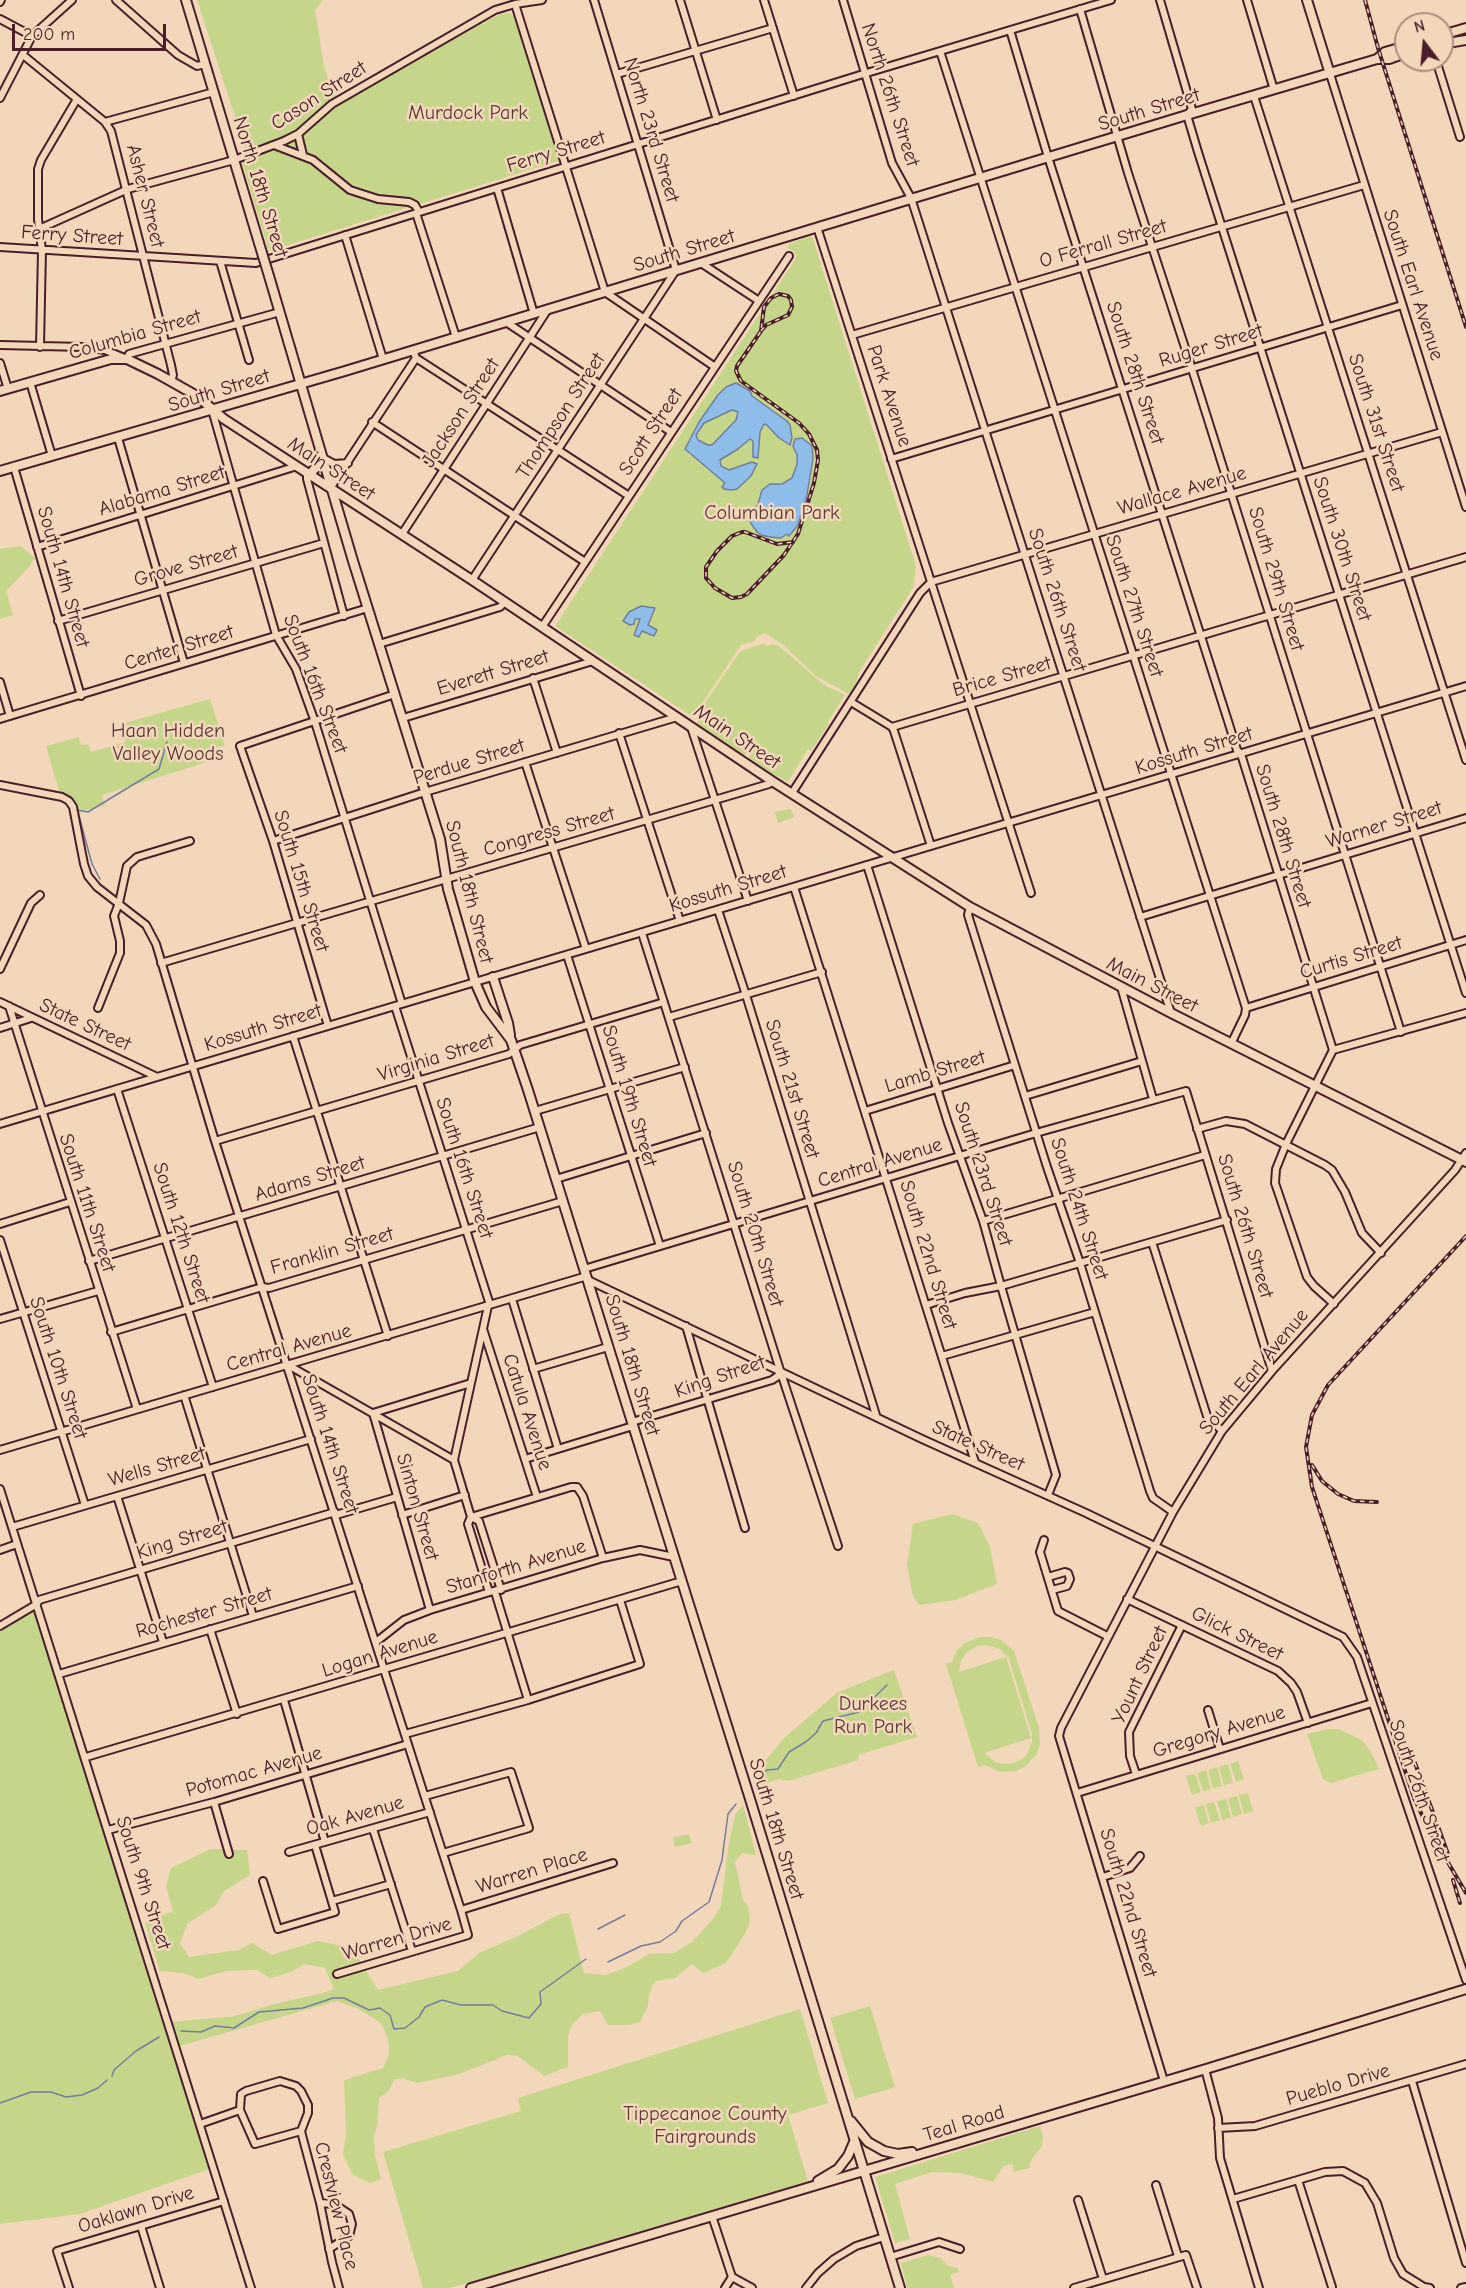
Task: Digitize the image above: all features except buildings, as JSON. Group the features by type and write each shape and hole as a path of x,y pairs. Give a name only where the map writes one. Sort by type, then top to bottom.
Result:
{"main road":[{"name":"North 18th Street","path":"186,0 302,384"},
{"path":"1307,0 1330,74"},
{"name":"South Street","path":"1377,59 1385,52 1394,49"},
{"name":"South Street","path":"0,471 382,360 415,354 456,336 979,177 1377,59 1394,57"},
{"name":"Columbia Street","path":"4,390 102,361 127,359"},
{"name":"Main Street","path":"127,359 197,396 212,410 472,580 772,781 970,907 1231,1044 1465,1158"},
{"name":"South 18th Street","path":"302,384 331,487 440,839 447,879 475,982 486,1006 511,1040 535,1111 900,2288"},
{"path":"308,473 319,464 323,456"},
{"path":"340,516 343,508 354,503"},
{"path":"493,977 511,1040"},
{"name":"Teal Road","path":"471,2288 1466,1989"},
{"path":"842,2101 862,2137 886,2152 898,2154 944,2147"},
{"path":"791,2193 838,2169 848,2156 854,2142"}],"street":[{"path":"0,98 32,36 72,0"},
{"path":"116,0 178,55 197,66 205,64"},
{"name":"Cason Street","path":"39,229 128,189 234,159 274,145 298,134 325,109 350,93 495,10 542,0"},
{"name":"North 23rd Street","path":"594,0 676,270"},
{"path":"680,0 717,120"},
{"path":"764,0 794,96"},
{"name":"North 26th Street","path":"843,0 892,163 911,198"},
{"name":"Ferry Street","path":"0,247 256,262 865,73 1111,0"},
{"name":"South 30th Street","path":"1160,0 1192,109 1186,115 1466,993"},
{"path":"1247,0 1274,90"},
{"path":"515,4 606,292 715,367"},
{"name":"South 29th Street","path":"1080,9 1117,136 1401,1032"},
{"path":"0,19 32,36"},
{"path":"617,74 773,28"},
{"name":"South 28th Street","path":"1010,30 1048,157 1241,754 1277,876 1333,1050"},
{"name":"South 27th Street","path":"940,51 1246,1008"},
{"name":"Asher Street","path":"23,55 105,122 114,139 173,375 171,381"},
{"path":"1440,72 1460,137"},
{"name":"South Earl Avenue","path":"1330,74 1466,507"},
{"path":"105,122 214,92"},
{"name":"South 31st Street","path":"1254,96 1466,760"},
{"path":"40,346 42,250 39,229 38,169 40,160 77,99"},
{"path":"298,134 303,155"},
{"path":"274,145 303,155 319,164 350,190 378,199 409,202 415,205 456,336"},
{"name":"O Ferrall Street","path":"852,335 1364,185"},
{"path":"497,188 534,314"},
{"name":"South 26th Street","path":"911,198 1171,1013"},
{"name":"Park Avenue","path":"818,227 1031,893"},
{"path":"345,235 382,360"},
{"name":"Scott Street","path":"542,627 789,256"},
{"path":"220,261 249,360"},
{"path":"701,263 759,301"},
{"name":"Thompson Street","path":"472,580 676,270"},
{"name":"Ruger Street","path":"891,459 1402,305"},
{"name":"Jackson Street","path":"402,534 548,309"},
{"name":"Columbia Street","path":"127,359 129,354 280,312"},
{"path":"506,322 671,432"},
{"name":"Main Street","path":"0,345 96,349 105,350 127,359"},
{"path":"96,349 102,354 102,361"},
{"path":"331,487 349,463 415,354 629,496"},
{"path":"0,363 4,390"},
{"path":"30,382 52,456"},
{"name":"South 16th Street","path":"212,410 276,635 296,669 345,819 370,902 418,1081 489,1306"},
{"path":"372,422 585,562"},
{"name":"Wallace Avenue","path":"931,579 1025,554 1442,432"},
{"path":"117,438 184,663"},
{"path":"323,456 334,464 349,463"},
{"name":"Alabama Street","path":"37,547 297,466"},
{"name":"South 14th Street","path":"14,467 81,696"},
{"path":"308,473 307,479 344,616"},
{"name":"Grove Street","path":"58,621 324,543"},
{"name":"Brice Street","path":"892,727 1466,557"},
{"path":"792,793 920,592 931,579"},
{"path":"379,644 500,607 505,602"},
{"name":"Center Street","path":"0,719 368,608"},
{"name":"Everett Street","path":"403,718 593,661"},
{"path":"533,678 556,753"},
{"path":"0,682 10,716"},
{"name":"Kossuth Street","path":"0,1124 1466,686"},
{"path":"315,722 395,694"},
{"path":"851,702 892,727 931,846"},
{"name":"Perdue Street","path":"273,841 345,819 350,815 677,717"},
{"name":"South 15th Street","path":"315,722 240,746 273,841 328,1026"},
{"path":"691,726 748,901"},
{"path":"619,734 680,921"},
{"path":"525,762 586,949"},
{"name":"Congress Street","path":"161,963 769,784 772,781"},
{"name":"South 14th Street","path":"0,785 62,797 69,801 73,807 88,876 97,887 146,925 156,944 215,1141 336,1514 468,1935"},
{"name":"Warner Street","path":"1140,917 1466,818"},
{"path":"98,1008 120,953 120,941 114,916 127,866 137,857 189,841"},
{"name":"South 23rd Street","path":"867,865 1002,1286 1056,1475 1048,1495"},
{"name":"South 22nd Street","path":"794,887 975,1462"},
{"path":"0,969 31,903 40,895"},
{"name":"South 24th Street","path":"970,907 968,915 1036,1133 1080,1263 1150,1491 1153,1498 1173,1512"},
{"name":"South 21st Street","path":"718,910 876,1415"},
{"name":"South 20th Street","path":"642,933 838,1546"},
{"name":"Curtis Street","path":"1246,1008 1466,940"},
{"name":"South 19th Street","path":"567,955 660,1246"},
{"path":"669,1017 822,972"},
{"path":"1120,987 1153,1099"},
{"name":"State Street","path":"0,1002 158,1077"},
{"name":"Virginia Street","path":"215,1141 510,1054 520,1045 664,1002"},
{"name":"South 11th Street","path":"9,1006 136,1410"},
{"path":"1231,1044 1246,1008"},
{"path":"1334,1304 1314,1286 1307,1276 1275,1183 1276,1169 1286,1144 1333,1050 1466,1013"},
{"path":"0,1028 31,1018"},
{"path":"293,1036 388,1336"},
{"path":"1025,1096 1142,1061"},
{"name":"Lamb Street","path":"865,1111 1015,1065"},
{"path":"535,1111 685,1067"},
{"name":"South 12th Street","path":"117,1089 213,1387"},
{"name":"South 26th Street","path":"1186,1091 1272,1371"},
{"name":"Central Avenue","path":"0,1450 512,1299 586,1275 660,1246 961,1155 1186,1091"},
{"path":"1197,1129 1226,1121 1236,1121 1325,1164 1332,1170 1345,1192 1362,1233 1381,1253"},
{"name":"Adams Street","path":"89,1261 540,1127"},
{"path":"556,1179 706,1133"},
{"path":"983,1221 1205,1155"},
{"name":"South Earl Avenue","path":"1059,1736 1107,1636 1155,1545 1222,1431 1272,1371 1465,1158"},
{"name":"Franklin Street","path":"111,1332 563,1201"},
{"path":"0,1224 70,1203"},
{"path":"926,1305 965,1293 1002,1286 1227,1220"},
{"name":"South 10th Street","path":"0,1240 86,1505"},
{"path":"1152,1242 1207,1416 1222,1431"},
{"name":"State Street","path":"586,1275 686,1326 922,1439 1155,1545 1337,1633 1343,1636 1351,1647"},
{"path":"0,1319 98,1291"},
{"path":"512,1299 558,1449"},
{"path":"489,1306 454,1460 471,1516 468,1524 495,1591"},
{"path":"942,1356 1095,1312"},
{"path":"686,1326 745,1528"},
{"name":"Catula Avenue","path":"483,1329 537,1497 577,1487 603,1558"},
{"path":"533,1369 608,1347"},
{"path":"288,1365 454,1460"},
{"name":"King Street","path":"525,1459 772,1380 778,1376 780,1370"},
{"path":"373,1413 471,1383"},
{"path":"184,1395 253,1616"},
{"name":"Sinton Street","path":"373,1413 430,1610"},
{"name":"Wells Street","path":"12,1527 311,1439"},
{"name":"South 9th Street","path":"0,1489 38,1602 251,2288"},
{"path":"117,1496 163,1642"},
{"path":"402,1515 465,1496"},
{"name":"King Street","path":"0,1626 38,1602 231,1542 397,1497"},
{"path":"471,1516 537,1497"},
{"path":"471,1516 479,1521 495,1591 528,1700"},
{"path":"1044,1540 1040,1552 1058,1611 1107,1636"},
{"path":"0,1550 18,1544"},
{"name":"Stanforth Avenue","path":"376,1642 404,1620 430,1610 603,1558 640,1550 674,1557"},
{"path":"1048,1577 1065,1572 1068,1573 1070,1579 1067,1586 1052,1590"},
{"name":"Logan Avenue","path":"86,1757 682,1581"},
{"name":"Rochester Street","path":"59,1674 358,1586"},
{"name":"Glick Street","path":"1127,1599 1284,1676 1297,1692 1308,1723"},
{"path":"405,1734 528,1700 640,1664 620,1600"},
{"name":"Yount Street","path":"1136,1774 1130,1756 1129,1732 1182,1625"},
{"path":"210,1629 237,1714"},
{"name":"South 26th Street","path":"1351,1647 1357,1657 1466,1980"},
{"path":"284,1700 325,1842"},
{"name":"Gregory Avenue","path":"1077,1793 1372,1703"},
{"path":"1208,1710 1220,1749"},
{"name":"South 22nd Street","path":"1059,1736 1164,2081"},
{"name":"Potomac Avenue","path":"108,1830 214,1802 408,1744"},
{"path":"425,1796 511,1772 529,1828 443,1853"},
{"path":"214,1802 229,1854"},
{"name":"Oak Avenue","path":"289,1852 430,1812"},
{"path":"373,1829 412,1951"},
{"path":"263,1881 278,1929 335,1912 315,1845"},
{"path":"1103,1877 1130,1869 1140,1856"},
{"name":"Warren Place","path":"461,1911 613,1863"},
{"path":"332,1901 391,1884"},
{"name":"Warren Drive","path":"337,1974 468,1935"},
{"name":"Pueblo Drive","path":"1218,2128 1255,2126 1466,2064"},
{"path":"1204,2069 1215,2106 1220,2158 1260,2288"},
{"name":"Crestview Place","path":"301,2131 255,2144 240,2110 241,2094 280,2081 287,2082 301,2091 308,2105 308,2113 301,2131 321,2203 339,2288"},
{"path":"1412,2081 1466,2263"},
{"path":"200,2124 240,2110"},
{"path":"1233,2199 1325,2172 1343,2171 1365,2183 1377,2203 1394,2258 1403,2274 1424,2287 1430,2288"},
{"path":"1298,2180 1332,2287"},
{"path":"1156,2185 1178,2256"},
{"path":"1078,2200 1103,2279"},
{"name":"Oaklawn Drive","path":"69,2288 57,2252 224,2201"},
{"path":"321,2203 334,2204 352,2218 349,2236 329,2249"},
{"path":"712,2216 732,2277 752,2288"},
{"path":"141,2226 160,2288"},
{"path":"806,2288 834,2259 856,2247 884,2237"},
{"path":"890,2258 939,2242 960,2249"},
{"path":"1074,2288 1186,2255 1197,2288"},
{"path":"725,2288 732,2277"},
{"path":"1461,2288 1466,2287"}],"green space":[{"name":"Murdock Park","path":"197,0 323,0 315,10 324,67 338,103 502,13 510,13 516,18 561,160 269,251 242,162 249,159"},
{"name":"Columbian Park","path":"812,236 916,566 913,588 859,672 856,684 849,694 816,676 782,644 765,633 753,642 741,645 693,717 555,626 793,263 796,258 794,251 787,248 790,243"},
{"path":"21,546 35,558 6,591 13,615 0,619 0,549"},
{"path":"764,643 765,646 774,644 779,646 824,685 845,695 827,723 829,724 811,751 808,749 788,782 765,770 749,757 747,752 744,755 697,724 699,719 696,716 739,653"},
{"name":"Haan Hidden Valley Woods","path":"210,699 225,746 206,751 207,754 202,756 204,763 102,795 105,805 77,813 60,794 46,746 79,737 81,745 88,744 91,752 126,742 121,724"},
{"path":"791,809 794,817 778,823 775,812"},
{"path":"952,1514 978,1523 990,1546 997,1584 955,1600 920,1605 913,1597 907,1565 913,1524"},
{"path":"34,1611 209,2169 80,2214 0,2224 0,1631"},
{"path":"980,1637 991,1637 1001,1640 1014,1651 1039,1728 1040,1744 1037,1754 1026,1766 1016,1771 1000,1772 984,1765 978,1767 946,1664 952,1662 957,1650 965,1643","holes":["986,1645 1000,1649 1009,1659 1032,1734 1032,1742 1027,1754 1021,1760 1010,1764 997,1763 984,1753 1031,1738 1006,1657 959,1672 961,1661 966,1653 977,1646"]},
{"name":"Durkees Run Park","path":"894,1670 917,1737 858,1755 859,1760 788,1781 778,1779 760,1786 753,1776 784,1738 838,1692"},
{"path":"1339,1729 1362,1740 1379,1769 1331,1783 1323,1779 1307,1734"},
{"path":"1238,1761 1244,1779 1236,1782 1230,1764"},
{"path":"1228,1764 1233,1783 1224,1785 1219,1767"},
{"path":"1217,1767 1222,1786 1213,1788 1208,1770"},
{"path":"1206,1770 1211,1789 1203,1791 1197,1773"},
{"path":"1195,1774 1201,1792 1192,1795 1186,1776"},
{"path":"1248,1793 1253,1811 1244,1814 1239,1795"},
{"path":"1237,1796 1242,1814 1233,1817 1228,1798"},
{"path":"1226,1799 1231,1817 1222,1820 1217,1801"},
{"path":"1214,1802 1220,1820 1211,1823 1206,1804"},
{"path":"743,1805 756,1855 742,1853 735,1862 750,1920 746,1932 726,1963 703,1973 692,1964 675,1978 655,1981 649,1994 648,2006 640,2022 630,2025 608,2025 600,2011 583,2014 572,2025 568,2036 568,2067 544,2076 518,2056 507,2055 459,2074 417,2083 402,2078 394,2080 389,2091 379,2098 374,2137 375,2156 381,2179 370,2183 353,2175 343,2155 346,2133 344,2080 383,2068 389,2055 388,2038 381,2023 359,2009 337,2001 179,2046 172,2022 235,2016 334,1989 325,1968 305,1964 291,1972 270,1978 257,1970 226,1971 198,1979 183,1973 160,1971 145,1923 173,1911 166,1887 171,1868 211,1849 247,1850 250,1875 224,1891 216,1905 188,1923 180,1943 189,1957 239,1950 252,1943 272,1955 318,1941 342,1946 359,1959 378,1990 458,1971 479,1953 560,1914 569,1913 584,1973 606,1975 627,1967 649,1954 674,1953 692,1942 713,1919 721,1906 729,1842 736,1813"},
{"path":"1204,1805 1209,1823 1201,1826 1195,1808"},
{"path":"689,1834 692,1843 675,1847 673,1838"},
{"path":"870,2006 895,2087 855,2099 830,2018"},
{"name":"Tippecanoe County Fairgrounds","path":"800,2009 828,2103 788,2115 808,2181 450,2288 423,2288 383,2152 521,2111 518,2098"},
{"path":"1040,2126 1043,2136 1042,2146 1032,2159 1030,2168 1014,2172 1012,2164 1003,2166 993,2182 961,2173 932,2172 895,2184 910,2239 895,2243 875,2177"},
{"path":"928,2255 940,2258 948,2266 958,2268 959,2272 950,2275 954,2288 907,2288 901,2263"}],"water":[{"path":"736,383 750,391 752,396 787,421 792,438 790,445 764,424 760,432 758,458 753,457 753,441 750,439 720,460 721,466 729,470 752,462 757,464 751,476 737,489 732,490 724,489 722,487 725,483 685,449 699,422 726,387","holes":["732,410 738,412 736,420 712,445 698,440 696,435 704,423"]},
{"path":"802,438 812,446 813,458 807,495 798,525 789,536 787,534 781,538 761,535 750,522 762,490 770,484 782,484 792,478 797,464 797,455 793,446 795,439"},
{"path":"641,606 655,608 648,625 657,630 654,636 642,631 639,637 634,635 640,619 635,619 634,624 630,625 623,621 629,612"}],"waterway":[{"path":"76,808 88,812 159,769 167,742"},
{"path":"63,793 71,797 73,801"},
{"path":"78,812 92,864 100,879"},
{"path":"762,1776 767,1770 778,1769 789,1752 816,1733 823,1721 859,1712 887,1685"},
{"path":"608,1962 641,1946 660,1942 676,1931 682,1921 709,1902 722,1860 728,1814 736,1804"},
{"path":"598,1929 625,1915"},
{"path":"181,2031 201,2032 215,2026 234,2028 259,2012 303,2008 333,1998 344,1998 369,2010 380,2008 390,2015 394,2029 405,2028 419,2017 425,2007 442,2000 461,2005 493,2005 502,2011 529,2018 541,2004 540,1992 586,1959"},
{"path":"112,2076 114,2070 136,2051 159,2037"},
{"path":"0,2103 31,2092 51,2092 66,2097 82,2095 98,2088 107,2080"}],"railway":[{"path":"1365,0 1466,327"},
{"path":"761,331 766,325 788,315 792,307 788,296 779,294 771,298 764,307 761,331 737,366 736,371 741,381 799,423 809,434 817,450 818,460 814,483 798,534 784,555 747,594 732,598 715,588 706,578 706,567 717,551 732,536 745,532 777,544 793,542"},
{"path":"1466,1236 1328,1385 1312,1415 1306,1447 1312,1487 1414,1798 1430,1832 1466,1893"},
{"path":"1312,1465 1322,1481 1338,1494 1354,1501 1377,1502"},
{"path":"1415,1763 1448,1854"},
{"path":"1453,1880 1460,1903"}]}
